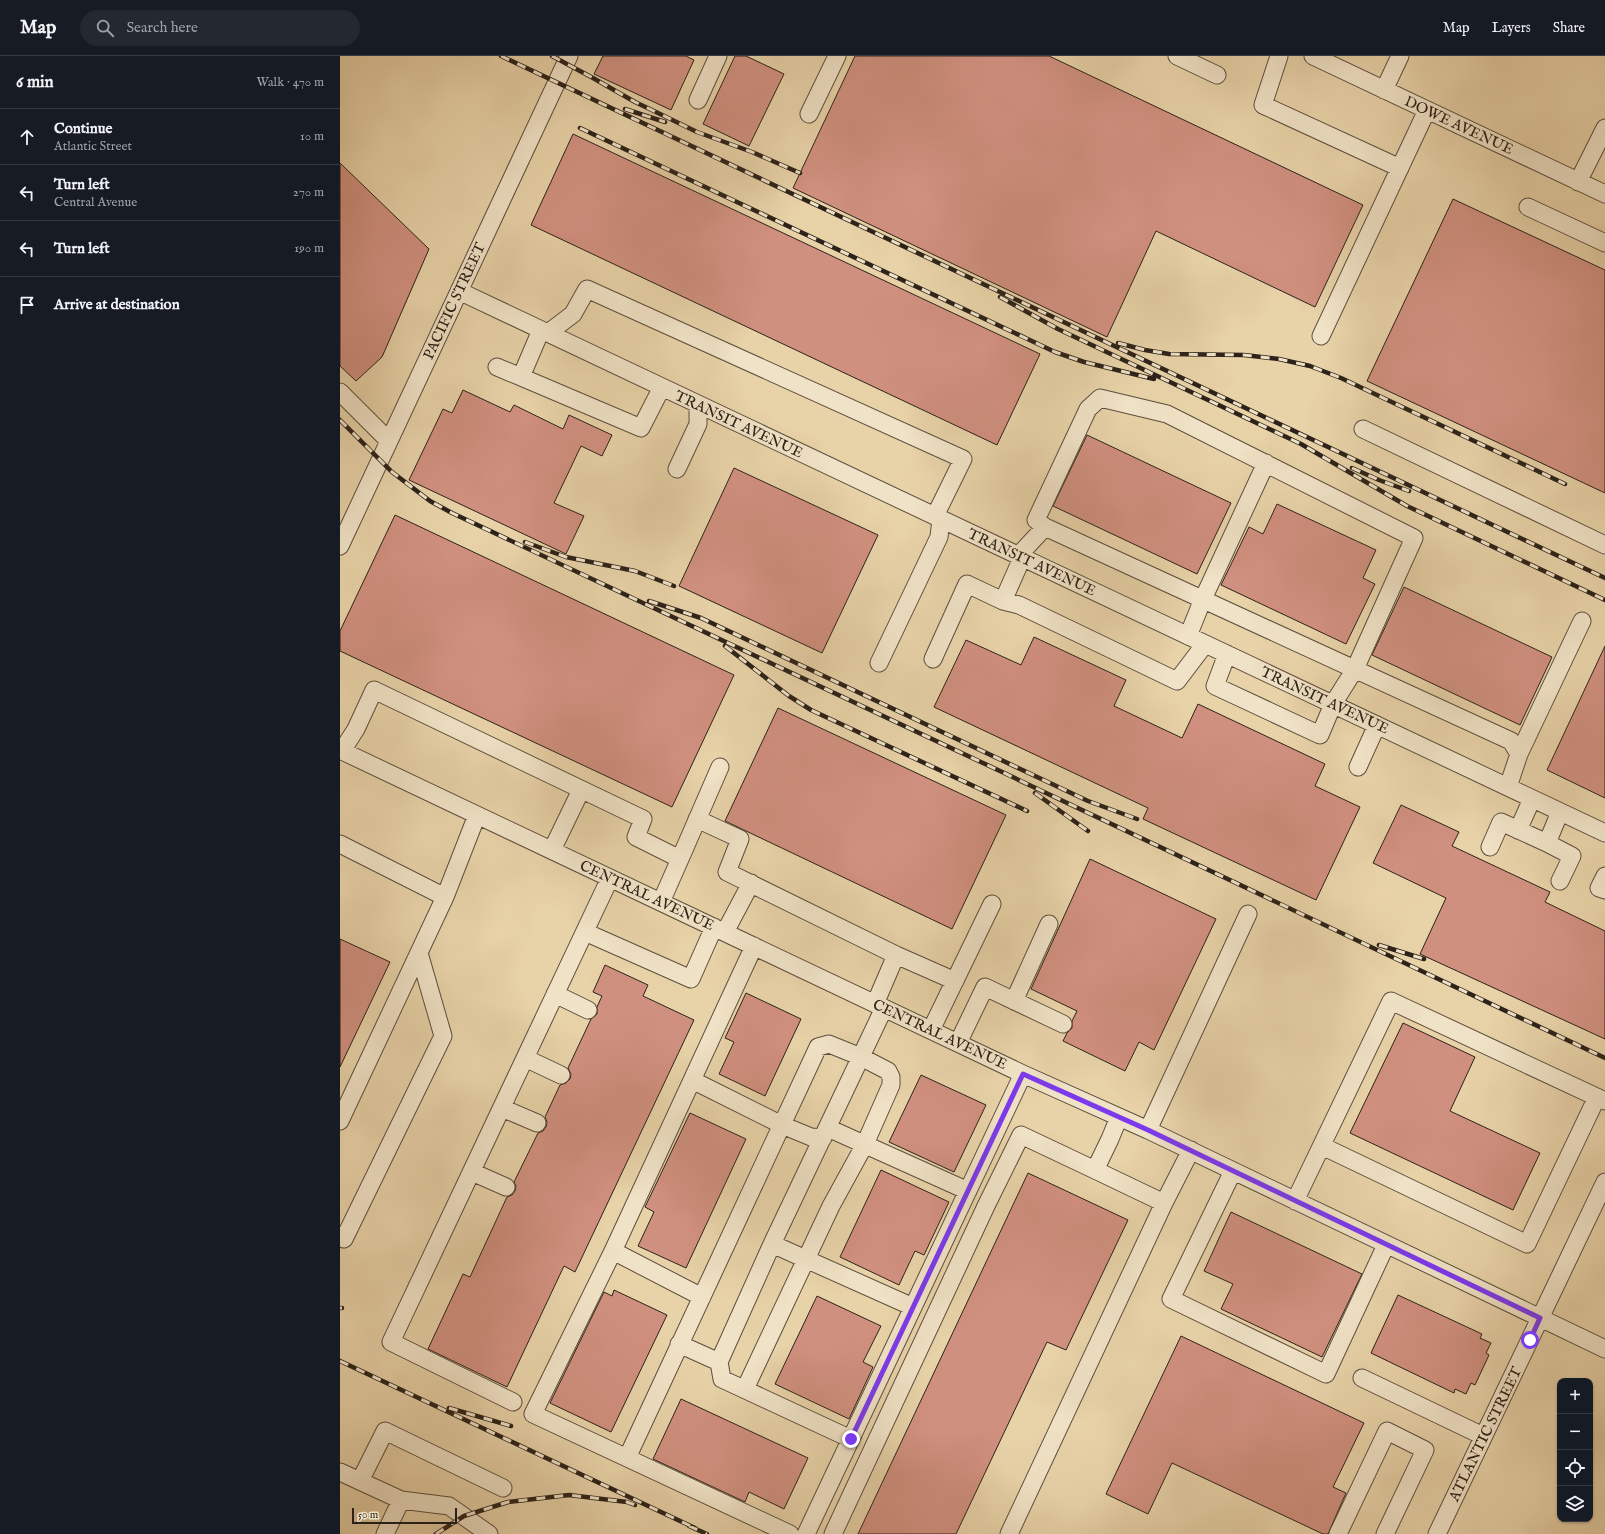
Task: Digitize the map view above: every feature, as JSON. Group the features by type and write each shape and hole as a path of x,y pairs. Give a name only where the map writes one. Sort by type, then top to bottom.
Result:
{"street":[{"name":"PACIFIC STREET","path":"340,546 569,56"},
{"path":"698,100 718,56"},
{"path":"809,114 837,56"},
{"path":"1176,56 1217,75"},
{"path":"1279,56 1263,105 1400,168"},
{"name":"DOWE AVENUE","path":"1313,56 1605,194"},
{"path":"1384,90 1400,56"},
{"path":"1321,336 1427,110"},
{"path":"1578,182 1605,128"},
{"path":"1528,207 1605,243"},
{"path":"521,377 544,332 573,314 586,289 963,459 938,518 939,537 879,663"},
{"name":"TRANSIT AVENUE","path":"459,291 1605,833"},
{"path":"497,367 641,428 662,387"},
{"path":"340,392 389,441"},
{"path":"1227,654 1215,686 1320,735 1333,704 1355,669 1414,538 1167,414 1100,398 1088,409 1036,520 1045,526 1203,599 1355,669 1511,741 1519,754"},
{"path":"677,469 698,424 698,404"},
{"path":"1363,429 1605,544"},
{"path":"1188,636 1203,599 1266,463"},
{"path":"1003,601 1020,557 1045,526"},
{"path":"933,659 967,584 1003,601 1019,605 1177,681 1205,644"},
{"path":"1508,787 1519,754 1582,621"},
{"path":"341,750 356,729 374,690 643,819 636,837 680,859"},
{"path":"1358,766 1377,725"},
{"name":"CENTRAL AVENUE","path":"341,750 1023,1074 1191,1150 1605,1349"},
{"path":"661,902 720,767"},
{"path":"552,850 581,790"},
{"path":"1518,830 1532,799"},
{"path":"1547,843 1560,812"},
{"path":"340,1121 445,897 477,815"},
{"path":"697,819 740,839 727,872 896,955 955,981"},
{"path":"1490,847 1501,822 1547,843 1572,856 1560,881"},
{"path":"340,844 445,897"},
{"path":"1605,876 1599,888 1605,890"},
{"path":"514,1402 392,1342 610,878"},
{"path":"585,932 691,979 719,930 751,883"},
{"path":"931,1030 992,904"},
{"path":"1148,1130 1248,914"},
{"path":"1014,1000 1049,924"},
{"path":"754,946 612,1251 533,1414 790,1534"},
{"path":"340,1236 344,1239 444,1036 419,953"},
{"path":"851,1439 722,1379 718,1362 772,1244 862,1057 896,955"},
{"path":"958,1043 985,987 1063,1024"},
{"path":"555,994 588,1010"},
{"path":"1295,1201 1391,1001 1601,1099 1527,1244 1322,1146"},
{"path":"627,1458 818,1047 829,1044 862,1057 888,1071 892,1077 891,1085 865,1144 831,1206 745,1389"},
{"path":"525,1058 561,1075"},
{"path":"806,1534 1023,1074"},
{"path":"692,1080 782,1125 811,1137 825,1133 865,1144 968,1191"},
{"path":"502,1108 537,1123"},
{"path":"1094,1170 1110,1139 1119,1117"},
{"path":"833,1534 986,1206 1021,1135 1164,1203"},
{"path":"1009,1534 1164,1203 1191,1150"},
{"path":"1233,1171 1171,1299 1326,1374 1386,1245"},
{"path":"472,1172 506,1188"},
{"name":"ATLANTIC STREET","path":"1437,1534 1605,1182"},
{"path":"772,1244 913,1307"},
{"path":"612,1251 702,1297"},
{"path":"679,1344 718,1362"},
{"path":"1362,1378 1483,1436"},
{"path":"1338,1534 1387,1431 1425,1450 1385,1534"},
{"path":"360,1481 385,1432 502,1488"},
{"path":"340,1472 401,1500 449,1506 490,1534"},
{"path":"385,1534 401,1500"}],"building":[{"path":"603,56 686,56 694,60 671,110 594,74"},
{"path":"735,56 746,56 784,74 749,146 703,124"},
{"path":"855,56 1049,56 1363,205 1315,307 1156,231 1107,337 793,188"},
{"path":"573,134 1040,354 997,445 531,225"},
{"path":"340,163 429,249 382,357 356,381 340,366"},
{"path":"1453,199 1605,270 1605,493 1367,381"},
{"path":"463,390 510,412 514,405 563,429 569,415 612,435 602,456 581,446 554,503 584,516 566,554 409,480 443,409 452,413"},
{"path":"1087,435 1231,503 1197,574 1053,506"},
{"path":"734,468 878,535 822,653 679,586"},
{"path":"1277,504 1376,550 1363,578 1375,584 1346,644 1221,585 1249,527 1263,534"},
{"path":"395,515 734,675 672,807 340,651 340,631"},
{"path":"1404,587 1552,657 1520,725 1372,655"},
{"path":"1034,637 1126,680 1114,706 1182,738 1198,704 1325,764 1315,786 1360,807 1316,900 1143,819 1148,808 934,707 966,640 1021,665"},
{"path":"1605,646 1605,798 1547,770"},
{"path":"778,708 1006,815 952,929 725,821"},
{"path":"1401,805 1459,832 1452,846 1550,892 1545,902 1605,931 1605,1039 1420,954 1446,898 1373,863"},
{"path":"1090,859 1216,919 1154,1050 1139,1042 1125,1071 1063,1041 1067,1033 1072,1028 1072,1021 1077,1011 1031,989"},
{"path":"340,939 390,962 340,1067"},
{"path":"605,965 648,985 643,996 694,1020 575,1272 564,1266 507,1387 428,1349 463,1274 470,1277 507,1197 512,1195 515,1191 516,1186 514,1182 538,1133 543,1131 546,1127 547,1122 545,1117 560,1085 566,1083 570,1079 571,1074 568,1068 591,1019 597,1014 597,1007 602,996 593,992"},
{"path":"746,993 801,1019 765,1096 719,1074 734,1042 725,1038"},
{"path":"1403,1023 1475,1057 1450,1111 1540,1153 1513,1210 1350,1133"},
{"path":"921,1075 986,1105 954,1172 889,1142"},
{"path":"690,1113 746,1139 686,1268 638,1246 654,1212 645,1207"},
{"path":"881,1170 949,1202 924,1255 915,1251 899,1285 840,1257"},
{"path":"1028,1173 1128,1220 1066,1350 1047,1342 956,1534 858,1534"},
{"path":"1231,1212 1362,1274 1322,1357 1221,1309 1233,1284 1204,1271"},
{"path":"614,1290 667,1315 611,1432 550,1403 604,1292 612,1296"},
{"path":"1398,1295 1482,1334 1480,1338 1491,1343 1486,1353 1489,1355 1475,1385 1471,1383 1466,1394 1455,1389 1454,1393 1371,1353"},
{"path":"817,1296 881,1326 863,1362 873,1367 849,1419 775,1384"},
{"path":"1181,1336 1364,1423 1333,1487 1346,1493 1328,1534 1323,1534 1172,1463 1148,1514 1106,1494"},
{"path":"681,1399 808,1458 784,1509 749,1492 745,1502 653,1459"}],"railway":[{"path":"501,56 1605,578"},
{"path":"552,56 635,102 697,132 752,152 800,173"},
{"path":"625,109 665,122"},
{"path":"580,128 1055,352 1084,362 1154,379"},
{"path":"1000,297 1058,329 1301,444 1407,506 1605,600"},
{"path":"1118,343 1169,354 1244,355 1279,359 1310,366 1341,378 1565,484"},
{"path":"340,420 392,472 430,501 452,513 1605,1058"},
{"path":"1352,468 1409,491"},
{"path":"525,542 566,557 635,571 674,586"},
{"path":"649,601 701,618 1088,801 1137,819"},
{"path":"725,646 789,696 811,710 1027,811"},
{"path":"1035,793 1088,831"},
{"path":"1379,945 1424,959"},
{"path":"340,1361 695,1528"},
{"path":"449,1408 511,1426"},
{"path":"436,1534 464,1516 508,1502 569,1495 627,1502 635,1505"},
{"path":"689,1526 707,1534"}],"route":[{"path":"851,1439 1016,1092 1023,1074 1148,1130 1540,1318 1530,1340"}]}
